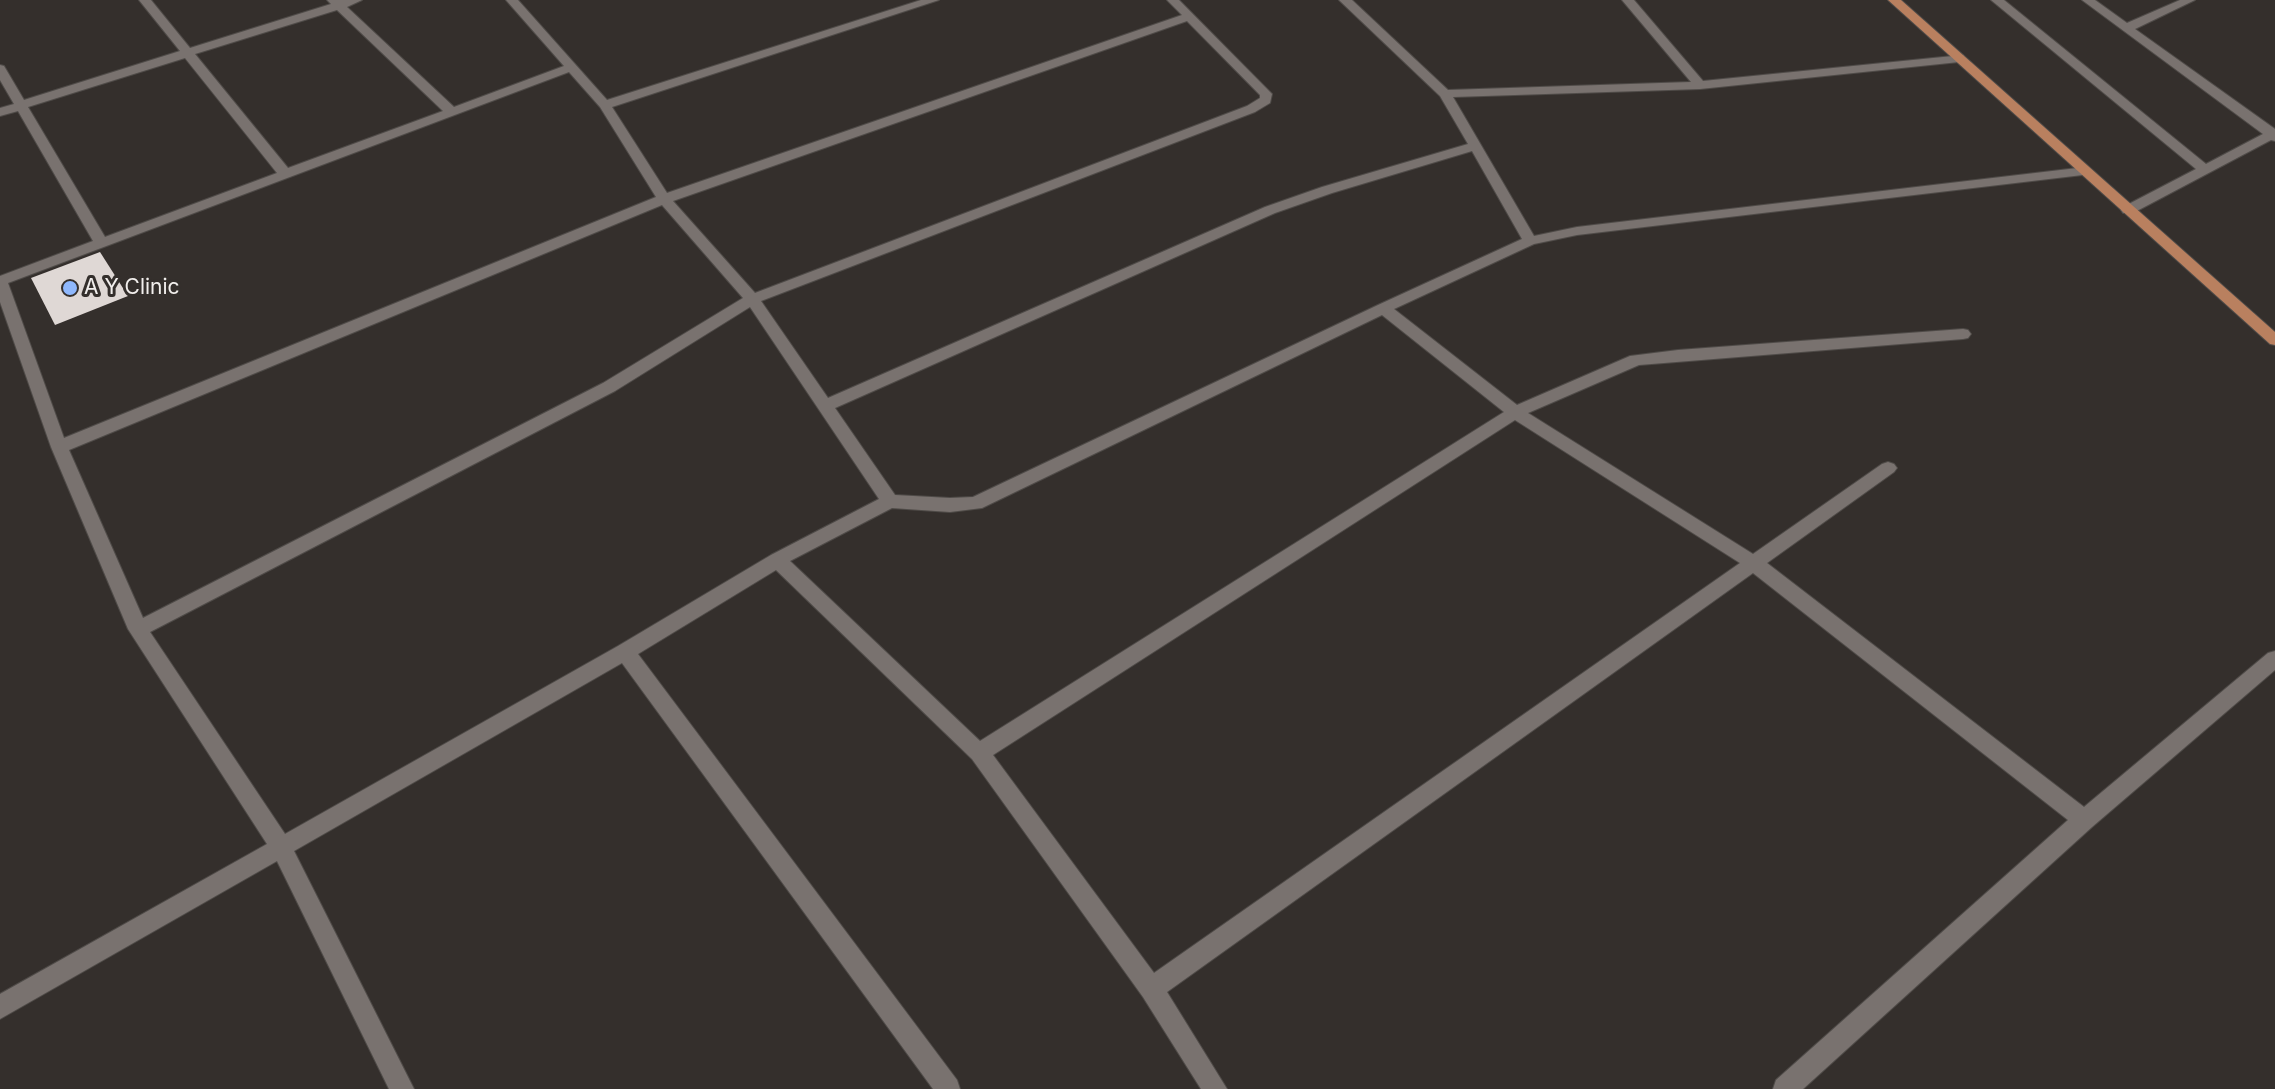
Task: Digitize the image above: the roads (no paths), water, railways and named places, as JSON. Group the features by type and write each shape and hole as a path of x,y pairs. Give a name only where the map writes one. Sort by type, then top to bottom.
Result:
{"main road":[{"path":"1894,0 2275,340"}],"street":[{"path":"145,0 285,174"},
{"path":"0,112 187,54 335,2 356,0"},
{"path":"512,0 605,105 664,199 752,299 890,501"},
{"path":"605,105 933,0"},
{"path":"138,629 609,387 752,299 1251,109 1266,100 1266,94 1173,0"},
{"path":"1345,0 1445,94 1530,241"},
{"path":"1628,0 1700,85"},
{"path":"1996,0 2205,170"},
{"path":"2088,0 2274,135 2128,210"},
{"path":"2126,28 2189,0"},
{"path":"335,2 452,112"},
{"path":"59,447 664,199 1191,16"},
{"path":"1445,94 1700,85 1959,58"},
{"path":"402,1089 281,847 138,629 59,447 0,281 572,67"},
{"path":"0,69 101,243"},
{"path":"826,406 1270,210 1327,190 1476,146"},
{"path":"0,1007 625,652 777,560 890,501 950,505 976,503 1383,308 1530,241 1577,231 2086,171"},
{"path":"1383,308 1515,412 1755,564 2084,820"},
{"path":"979,753 1515,412 1635,360 1963,334"},
{"path":"1151,989 1888,468"},
{"path":"777,560 979,753 1151,989 1215,1089"},
{"path":"625,652 948,1089"},
{"path":"1785,1089 2084,820 2275,659"}],"place":[{"name":"A Y Clinic","path":"70,288"}]}
